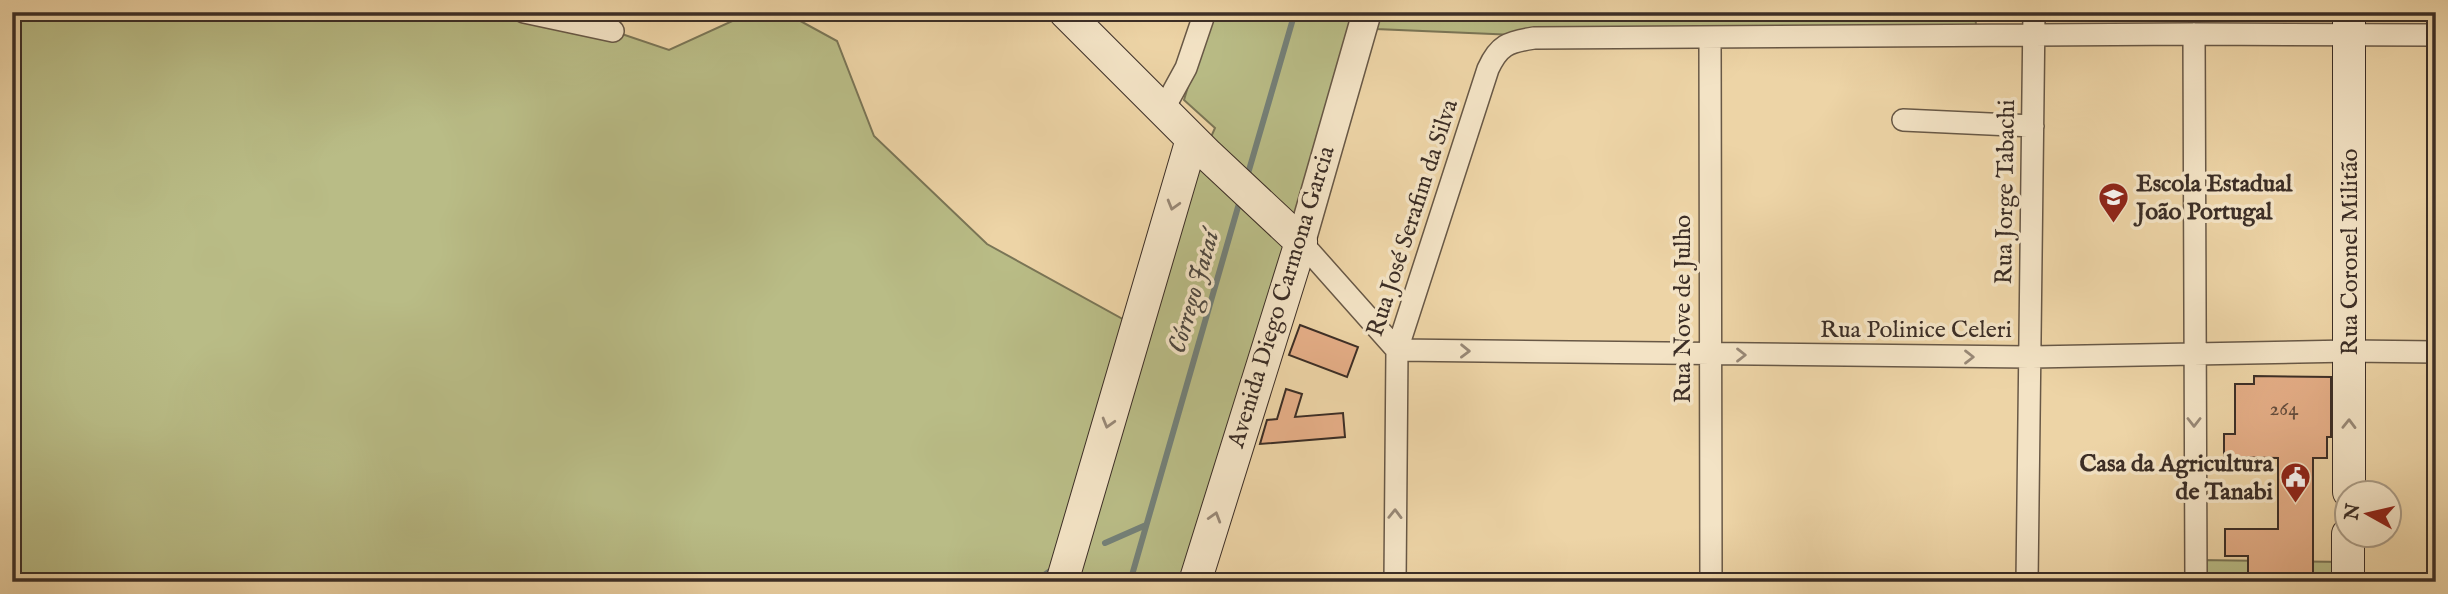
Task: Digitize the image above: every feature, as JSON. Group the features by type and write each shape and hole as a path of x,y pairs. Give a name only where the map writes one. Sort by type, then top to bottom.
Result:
{"main road":[{"path":"1065,12 1200,147 1295,236"},
{"name":"Rua Coronel Militão","path":"2348,478 2349,23"},
{"path":"1062,582 1200,147"},
{"name":"Avenida Diego Carmona Garcia","path":"1195,582 1295,236"},
{"path":"2348,548 2348,582"}],"street":[{"path":"524,12 613,31"},
{"path":"1163,110 1186,68 1205,12"},
{"name":"Avenida Diego Carmona Garcia","path":"1295,236 1367,12"},
{"name":"Rua Jorge Tabachi","path":"2027,582 2034,12"},
{"path":"1710,37 2194,34 2349,23 2436,35"},
{"path":"2194,34 2196,582"},
{"name":"Rua José Serafim da Silva","path":"1395,582 1396,350 1494,56 1504,45 1534,38 1710,37"},
{"name":"Rua Nove de Julho","path":"1710,37 1711,582"},
{"path":"1903,120 2033,126"},
{"path":"1295,236 1396,350"},
{"name":"Rua Polinice Celeri","path":"1396,350 2030,357 2436,352"}],"green space":[{"path":"12,12 524,12 613,31 669,50 752,12 784,12 837,41 874,136 987,244 1137,327 1062,582 12,582"},
{"path":"1210,12 1363,12 1190,582 1070,582 1187,191 1215,128 1184,100"},
{"path":"1381,12 1975,12 1976,25 1516,35 1376,29"},
{"path":"2199,560 2346,562 2346,582 2316,582 2316,574 2249,573 2248,582 2199,582"}],"building":[{"path":"1300,325 1358,347 1347,377 1289,355"},
{"path":"2254,376 2331,377 2331,437 2327,437 2327,458 2313,458 2313,582 2248,582 2248,556 2225,556 2225,529 2278,529 2278,458 2224,457 2224,434 2235,434 2235,384 2254,384"},
{"path":"1286,389 1302,394 1295,417 1343,413 1345,437 1260,444 1267,420 1277,419"}],"waterway":[{"name":"Córrego Jataí","path":"1247,177 1295,12"},
{"name":"Córrego Jataí","path":"1130,582 1240,200"},
{"path":"1105,543 1146,525"},
{"path":"1034,582 1056,567"}],"place":[{"name":"Escola Estadual João Portugal","path":"2113,225"},
{"name":"Casa da Agricultura de Tanabi","path":"2296,505"}]}
